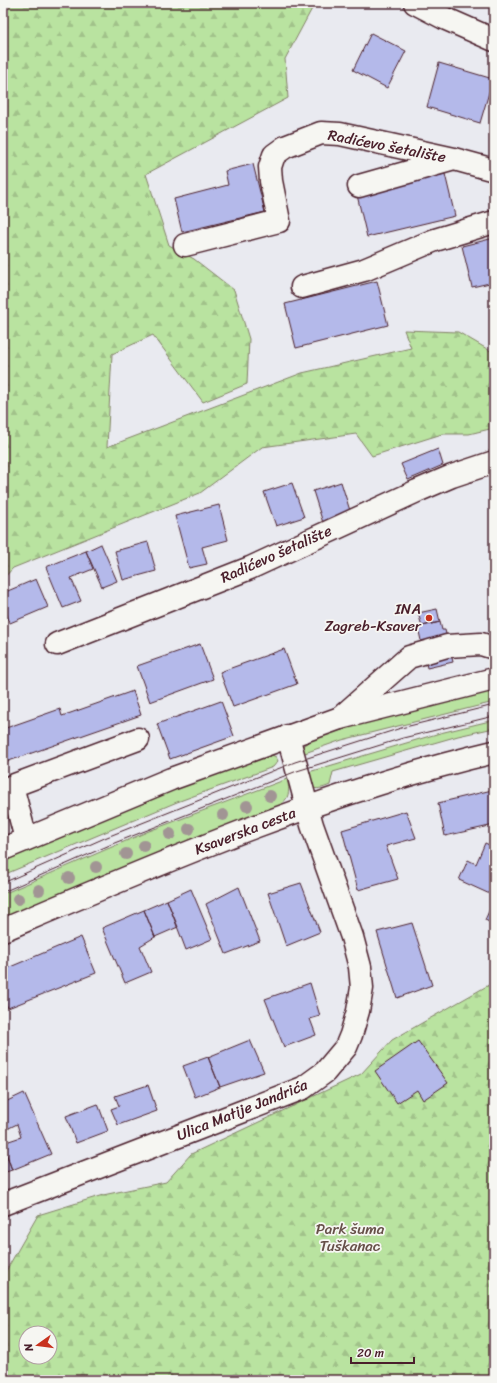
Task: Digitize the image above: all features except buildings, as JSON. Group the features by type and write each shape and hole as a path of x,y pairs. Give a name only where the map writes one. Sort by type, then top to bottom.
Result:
{"street":[{"path":"415,3 444,18 494,40"},
{"name":"Radićevo šetalište","path":"185,245 279,221 271,181 270,167 274,155 285,147 321,133 340,134 454,159 494,170"},
{"name":"Radićevo šetalište","path":"359,186 454,159"},
{"path":"302,287 364,270 435,240 494,222"},
{"name":"Radićevo šetalište","path":"57,644 250,568 417,490 494,462"},
{"path":"340,718 409,657 447,646 481,644 494,648"},
{"path":"3,849 171,779 288,736 340,718 494,679"},
{"name":"Ulica Matije Jandrića","path":"3,1204 303,1088 324,1072 346,1047 358,1011 362,988 360,967 352,937 312,825 288,736"},
{"path":"26,839 12,786 138,739"},
{"name":"Ksaverska cesta","path":"3,930 221,839 308,808 409,775 494,752"}],"green space":[{"path":"3,3 315,3 285,59 288,98 146,174 169,245 194,259 234,290 249,339 247,384 203,402 153,335 112,354 107,447 302,373 411,348 404,330 458,332 494,353 494,428 469,434 442,434 372,456 356,434 262,447 200,493 13,568 3,579"},
{"path":"494,688 494,702 342,740 299,755 303,746 310,740 384,716"},
{"path":"494,720 494,728 458,736 333,772 330,785 324,787 316,789 313,788 307,783 302,774 440,733"},
{"path":"267,755 276,757 278,761 273,767 177,802 3,875 3,861 166,793"},
{"path":"287,779 289,791 287,798 278,806 169,848 3,918 3,894 149,831"},
{"name":"Park šuma Tuškanac","path":"494,982 494,1380 3,1380 3,1276 38,1215 103,1195 166,1182 191,1154 361,1074 392,1040"}],"tram line":[{"path":"3,883 107,837 295,762 401,728 494,705"},
{"path":"3,892 112,844 297,771 403,738 494,716"}],"place":[{"name":"INA Zagreb-Ksaver","path":"429,618"}]}
